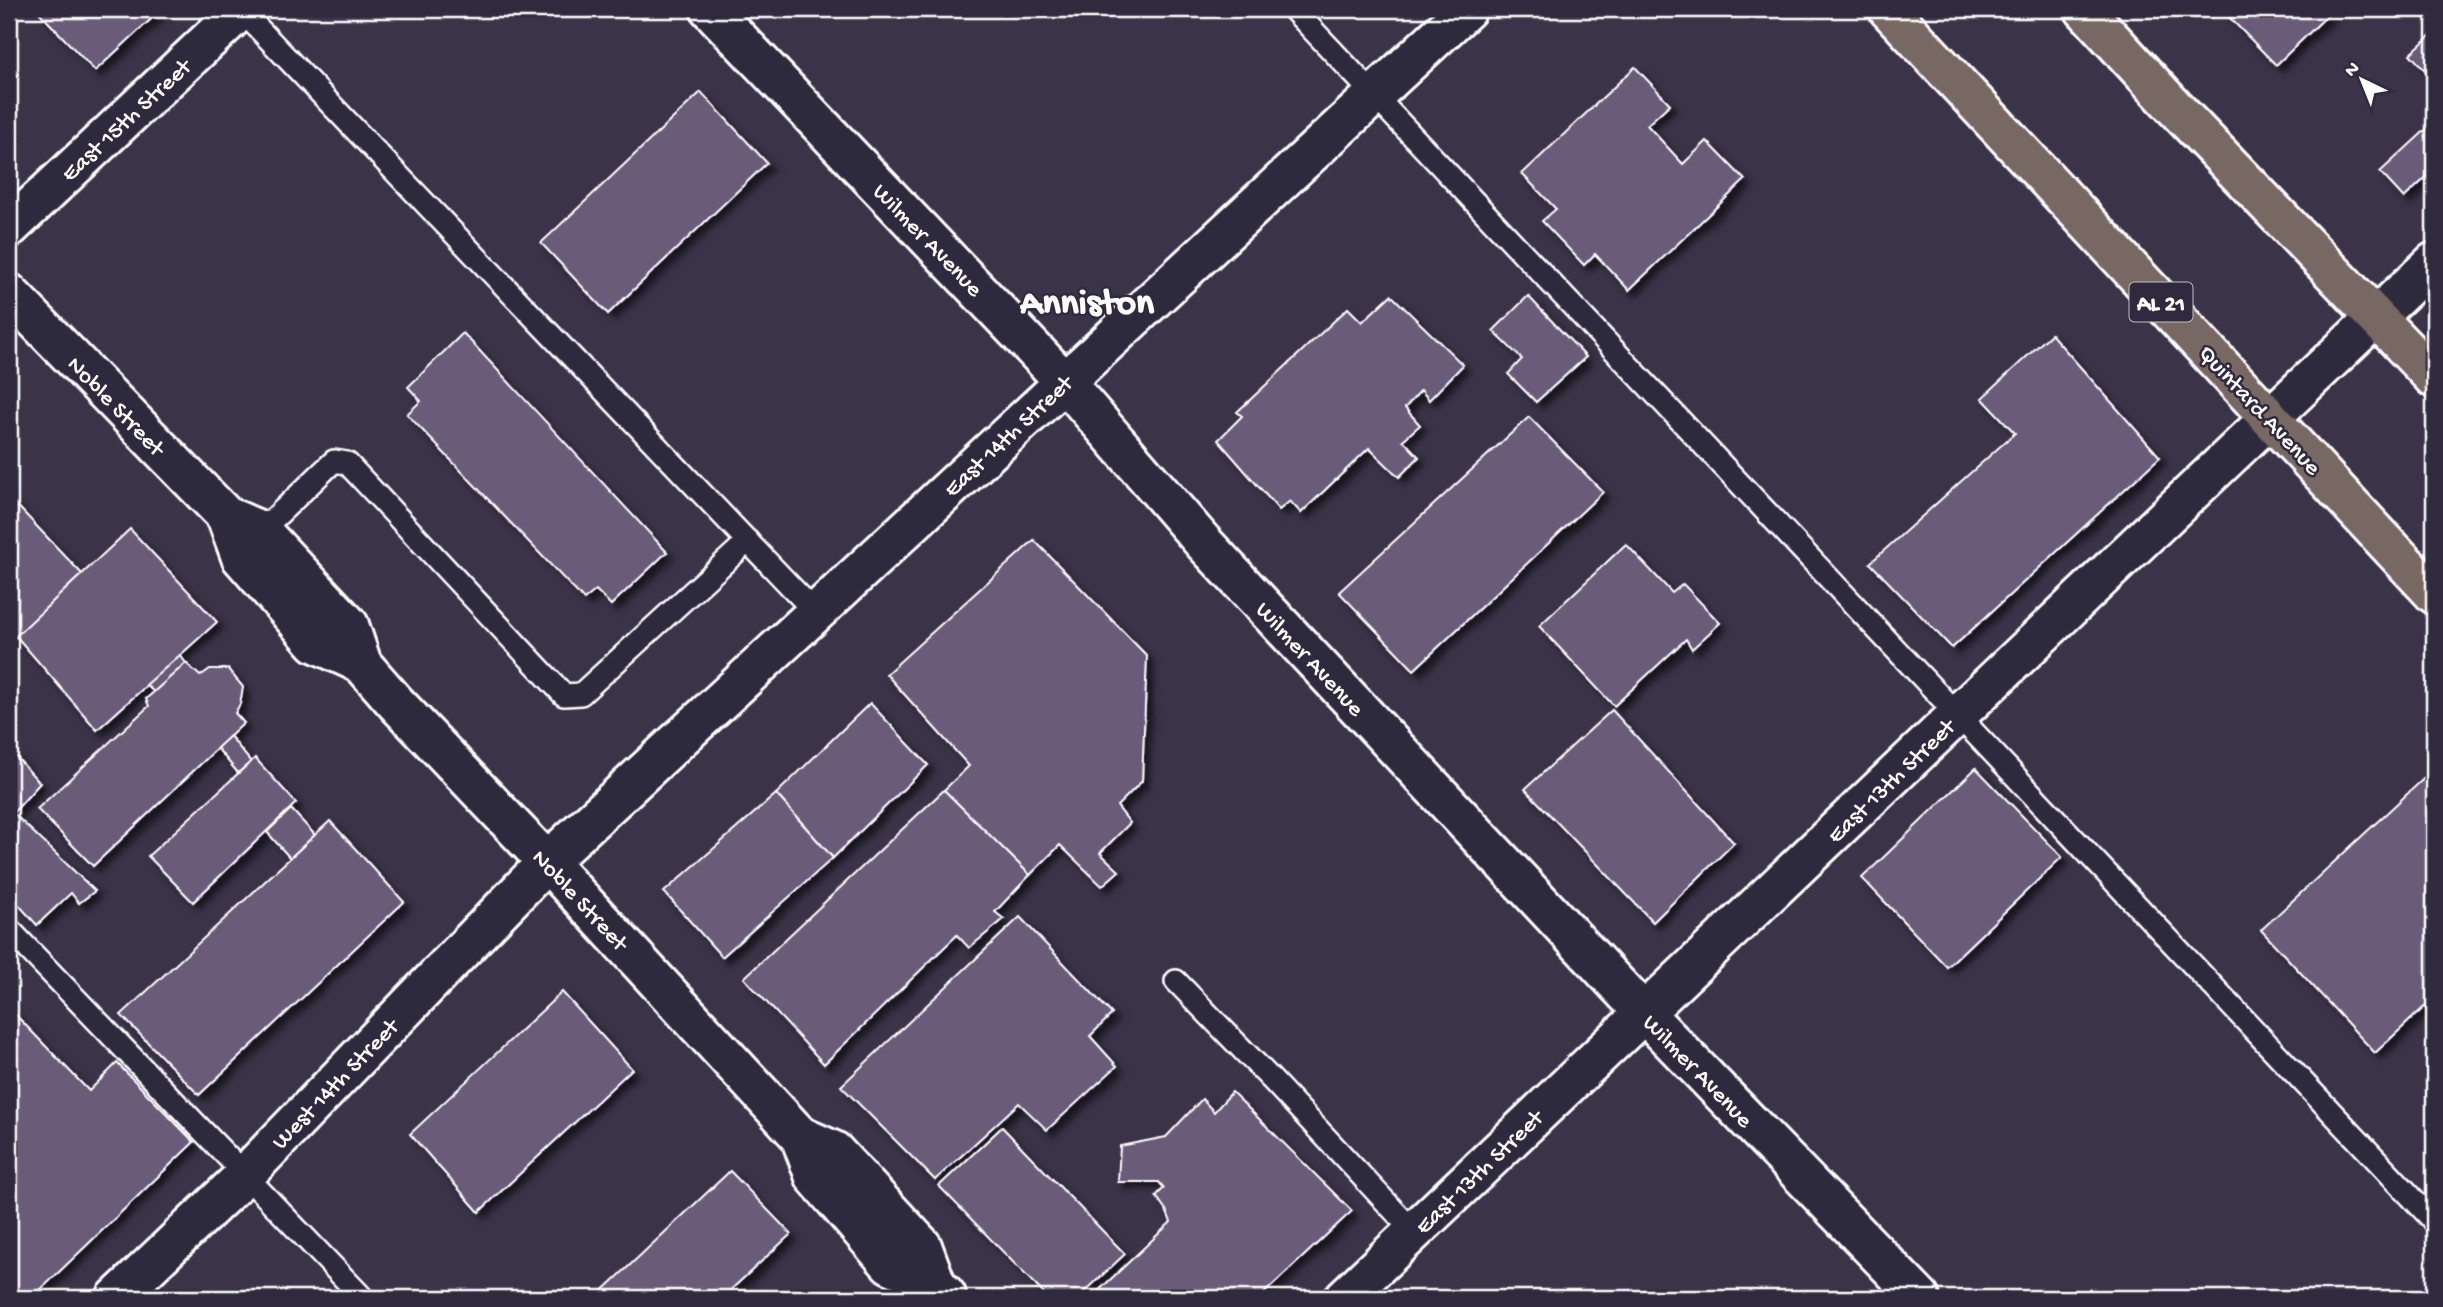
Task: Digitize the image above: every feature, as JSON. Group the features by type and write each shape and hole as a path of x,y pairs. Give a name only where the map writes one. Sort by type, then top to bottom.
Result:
{"highway":[{"name":"Quintard Avenue","path":"1888,9 2434,594"},
{"path":"2084,9 2434,378"}],"street":[{"name":"East 15th Street","path":"9,228 241,9"},
{"name":"Wilmer Avenue","path":"710,9 1065,382 1203,542 1644,1013 1920,1298"},
{"name":"East 14th Street","path":"547,862 1468,9"},
{"name":"East 13th Street","path":"1361,1293 1414,1232 2434,262"},
{"name":"Noble Street","path":"9,293 226,516 261,531 349,625 362,664 800,1136 815,1177 890,1264 942,1291"},
{"name":"Noble Street","path":"226,516 240,557 316,643 362,664"},
{"name":"West 14th Street","path":"117,1298 245,1175 547,862"}],"lane":[{"path":"241,9 816,613"},
{"path":"1293,9 2434,1221"},
{"path":"261,531 334,461 346,463 564,695 580,694 748,541"},
{"path":"9,929 363,1298"},
{"path":"1176,981 1414,1232"}],"building":[{"path":"36,9 162,9 95,71"},
{"path":"2221,9 2334,9 2276,65"},
{"path":"2434,32 2434,80 2410,54"},
{"path":"1635,67 1670,104 1647,125 1683,164 1707,141 1745,180 1629,290 1595,254 1584,265 1542,221 1556,209 1522,174"},
{"path":"701,92 767,163 608,314 541,243"},
{"path":"2434,122 2434,170 2404,198 2380,172"},
{"path":"1391,295 1463,365 1429,400 1421,390 1405,408 1420,425 1403,440 1419,457 1399,477 1369,448 1301,513 1290,501 1279,510 1218,440 1242,416 1237,412 1348,308 1362,322"},
{"path":"1528,296 1586,357 1536,402 1508,374 1522,359 1493,331"},
{"path":"463,333 667,552 611,605 596,590 584,600 407,414 421,401 408,387"},
{"path":"2051,334 2160,457 1952,648 1870,563 2015,433 1982,398"},
{"path":"1529,417 1603,492 1414,670 1339,592"},
{"path":"9,497 82,574 9,643"},
{"path":"130,529 217,622 97,730 16,636"},
{"path":"1034,540 1147,656 1142,781 1117,806 1130,823 1100,853 1119,871 1102,886 1060,845 1030,875 944,790 969,766 886,674"},
{"path":"1626,544 1672,593 1683,584 1720,623 1692,649 1686,639 1614,706 1539,626"},
{"path":"180,655 186,663 154,692 146,685"},
{"path":"186,663 200,676 210,669 228,669 243,687 240,704 235,713 244,723 93,866 37,809 149,706 146,699"},
{"path":"870,703 928,765 833,858 776,794"},
{"path":"1612,710 1734,843 1653,922 1525,789"},
{"path":"230,736 251,762 238,773 217,748"},
{"path":"9,749 40,783 13,813 95,891 79,903 71,893 37,925 9,894"},
{"path":"255,758 296,803 193,902 148,856"},
{"path":"1976,768 2062,857 1947,967 1862,878"},
{"path":"2434,769 2434,998 2375,1053 2261,930"},
{"path":"944,790 1030,875 995,912 1004,919 969,948 957,935 824,1064 744,978"},
{"path":"776,794 833,858 722,957 664,892"},
{"path":"291,809 315,835 290,858 267,832"},
{"path":"330,821 404,902 199,1095 121,1015"},
{"path":"1020,917 1112,1014 1090,1036 1117,1066 1047,1130 1019,1103 935,1180 841,1086"},
{"path":"562,992 632,1069 479,1212 410,1134"},
{"path":"9,1008 89,1091 117,1063 194,1142 32,1298 9,1298"},
{"path":"1232,1092 1352,1211 1259,1298 1091,1298 1171,1222 1156,1196 1164,1188 1159,1182 1118,1182 1120,1146 1166,1137 1202,1099 1214,1112"},
{"path":"1002,1127 1125,1254 1078,1298 1048,1298 939,1186"},
{"path":"730,1171 791,1234 722,1298 595,1298"}],"district":[{"name":"Anniston","path":"1087,299"}]}
